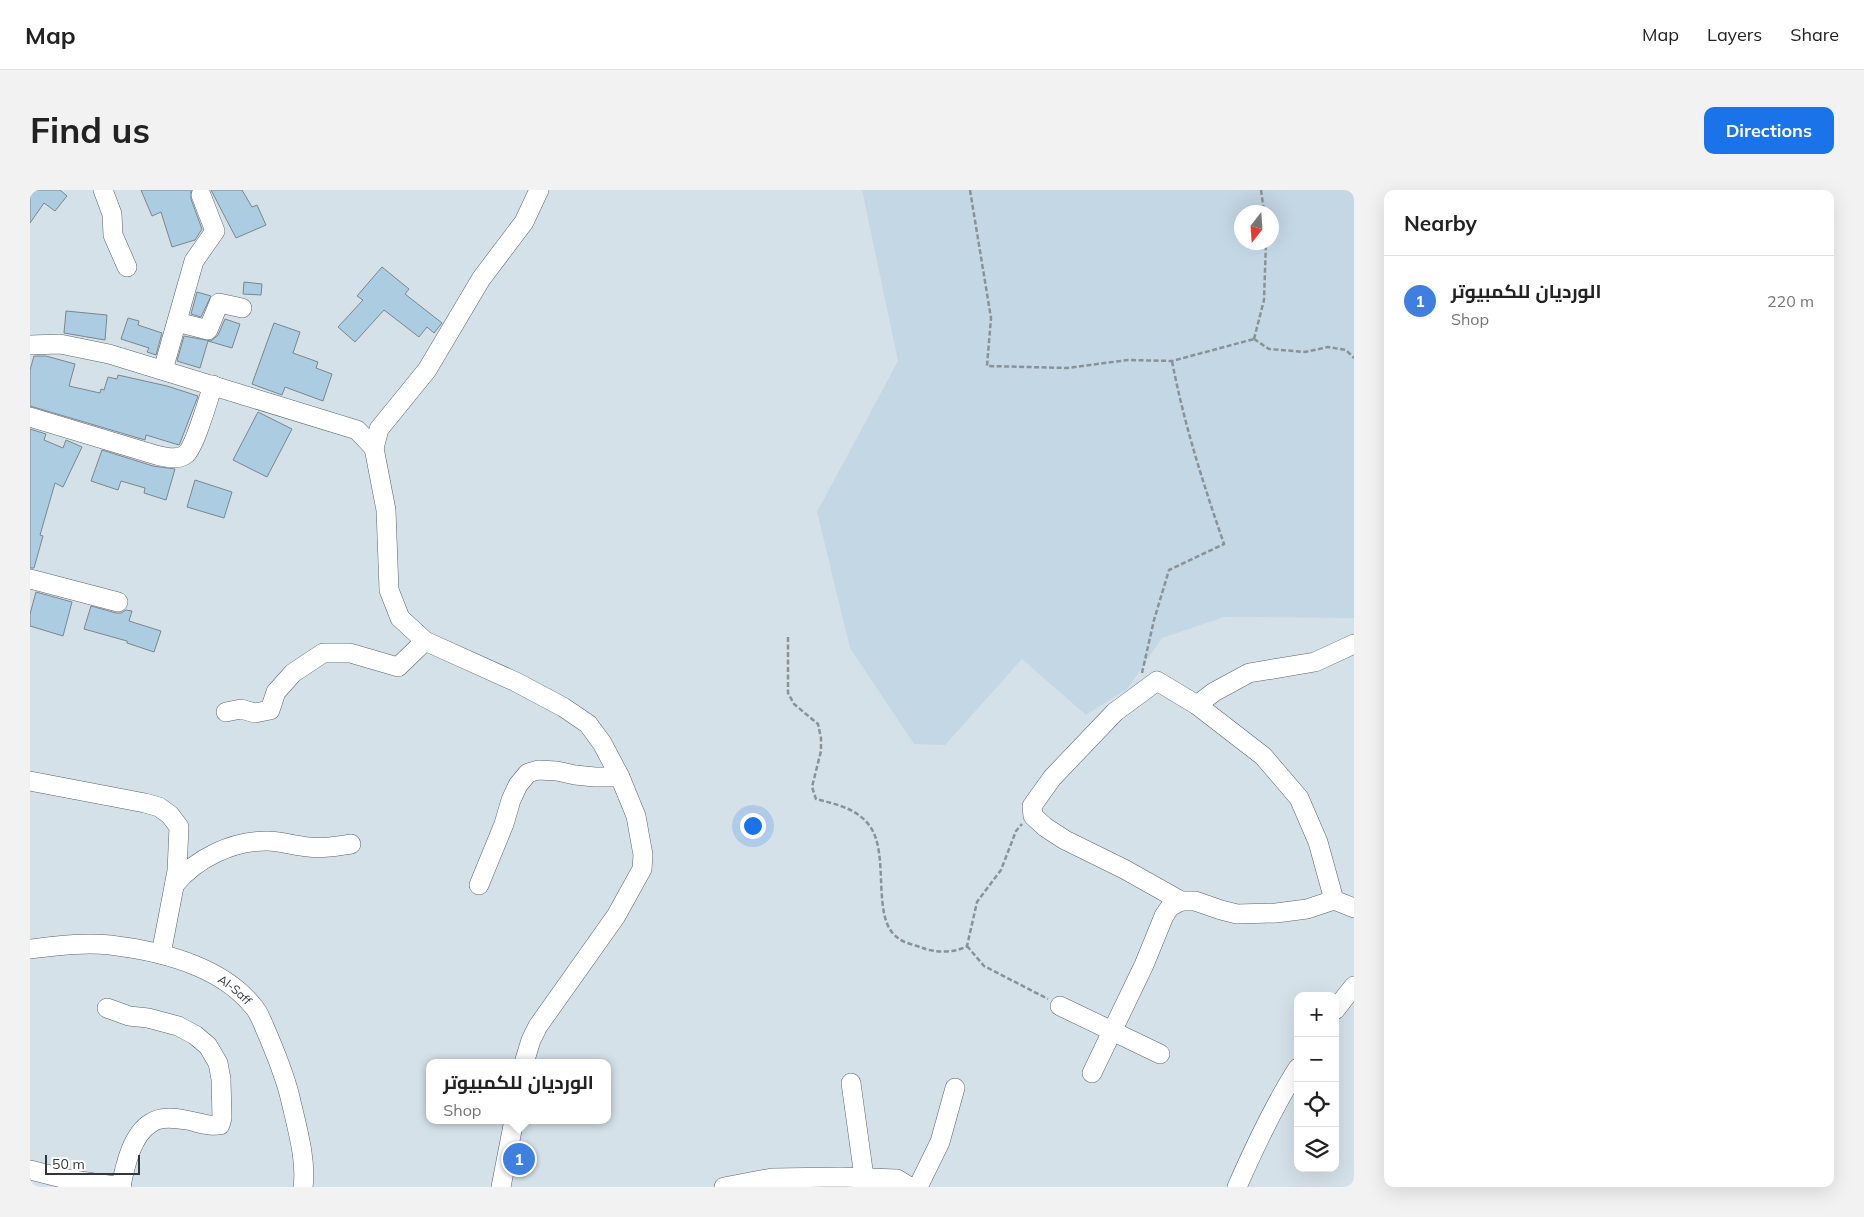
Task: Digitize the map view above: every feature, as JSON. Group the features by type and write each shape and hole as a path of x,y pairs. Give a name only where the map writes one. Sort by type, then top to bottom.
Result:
{"street":[{"path":"103,190 112,214 113,235 127,267"},
{"path":"525,1059 538,1026 616,916 642,869 643,855 636,816 620,777 588,724 563,707 516,682 425,641 400,618 390,590 386,510 374,448 379,429 427,370 481,279 527,217 539,190"},
{"path":"163,370 194,261 215,231 201,195"},
{"path":"176,322 208,330 219,303 242,308"},
{"path":"30,345 60,344 109,354 357,430 379,429"},
{"path":"30,417 156,455 173,458 185,455 191,446 213,386"},
{"path":"357,430 374,448"},
{"path":"30,579 118,602"},
{"path":"226,712 241,709 255,713 270,710 276,692 293,673 323,653 350,653 398,667 425,641"},
{"path":"1197,705 1214,692 1249,673 1315,662 1354,644"},
{"path":"1181,901 1124,869 1065,840 1045,827 1033,816 1032,806 1052,778 1116,712 1157,681 1197,705 1263,756 1299,798 1318,842 1334,900"},
{"path":"479,885 504,824 511,800 518,785 528,773 538,770 595,777 620,777"},
{"path":"30,781 145,803 160,807 170,815 178,827 177,871 161,954"},
{"path":"175,884 183,874 204,859 232,847 268,841 327,848 351,844"},
{"path":"1092,1073 1144,965 1164,916 1170,907 1181,901 1195,901 1237,914 1276,913 1307,909 1334,900 1354,908"},
{"name":"Al-Saff","path":"30,949 72,945 108,945 161,954 216,975 238,990 255,1007 273,1046 288,1089 298,1133 304,1177 303,1187"},
{"path":"1339,1005 1354,986"},
{"path":"1060,1006 1160,1054"},
{"path":"30,1170 66,1180 122,1186 126,1163 131,1149 151,1122 163,1119 178,1119 211,1126 220,1125 222,1118 221,1079 218,1063 208,1046 196,1035 178,1026 148,1018 129,1016 107,1008"},
{"path":"1237,1187 1274,1110 1294,1075"},
{"path":"851,1083 864,1177"},
{"path":"724,1187 772,1178 864,1177 904,1183 921,1179 940,1142 955,1088"},
{"path":"501,1187 513,1124"}],"path":[{"path":"970,190 991,318 987,366 1067,368 1128,360 1172,361 1254,339 1270,349 1305,352 1328,347 1346,350 1354,358"},
{"path":"1261,190 1263,205"},
{"path":"1254,339 1264,300 1266,250"},
{"path":"1137,696 1154,620 1169,570 1224,544 1204,487 1181,407 1172,361"},
{"path":"788,637 788,693 794,704 818,724 821,738 821,751 812,787 816,799 845,806 870,826 877,840 881,864 884,914 889,927 897,938 926,949 958,951 967,946 977,902 1001,870 1016,831 1033,816"},
{"path":"967,946 984,966 1060,1006"}],"shaded area":[{"path":"862,190 1354,190 1354,618 1224,617 1162,638 1128,688 1086,715 1022,659 945,745 914,744 850,648 817,512 898,361"}],"building":[{"path":"30,190 60,190 67,196 55,211 44,203 30,223"},
{"path":"141,190 191,190 191,199 202,229 195,240 172,247 161,212 152,216"},
{"path":"211,190 242,190 252,207 257,205 266,225 236,238"},
{"path":"382,267 409,289 405,294 442,323 434,333 427,327 419,337 384,310 355,342 338,327 363,300 357,296"},
{"path":"244,282 262,284 261,295 243,294"},
{"path":"197,292 211,296 201,317 191,314"},
{"path":"66,311 107,315 105,340 64,333"},
{"path":"128,318 139,321 138,325 162,333 156,355 147,352 149,348 121,339"},
{"path":"225,319 240,324 232,348 208,341 200,368 177,361 184,336 211,341 218,335"},
{"path":"274,323 300,332 293,353 318,362 316,368 332,374 323,401 285,387 282,395 252,384"},
{"path":"34,356 46,356 75,364 69,386 100,393 101,389 104,390 108,377 117,379 118,375 167,386 198,396 179,445 146,435 145,440 30,406 30,370"},
{"path":"258,412 292,429 267,477 233,460"},
{"path":"30,429 46,434 44,440 63,448 66,440 82,447 63,487 55,483 40,535 43,536 34,568 30,568"},
{"path":"102,450 153,466 175,469 166,500 144,493 145,488 121,481 118,490 91,481"},
{"path":"195,480 232,492 224,518 187,507"},
{"path":"36,592 72,602 63,636 30,626 30,614"},
{"path":"91,606 116,613 126,610 132,611 129,621 161,631 154,652 127,643 127,641 84,629"}],"place":[{"name":"الورديان للكمبيوتر","path":"519,1159"}]}
